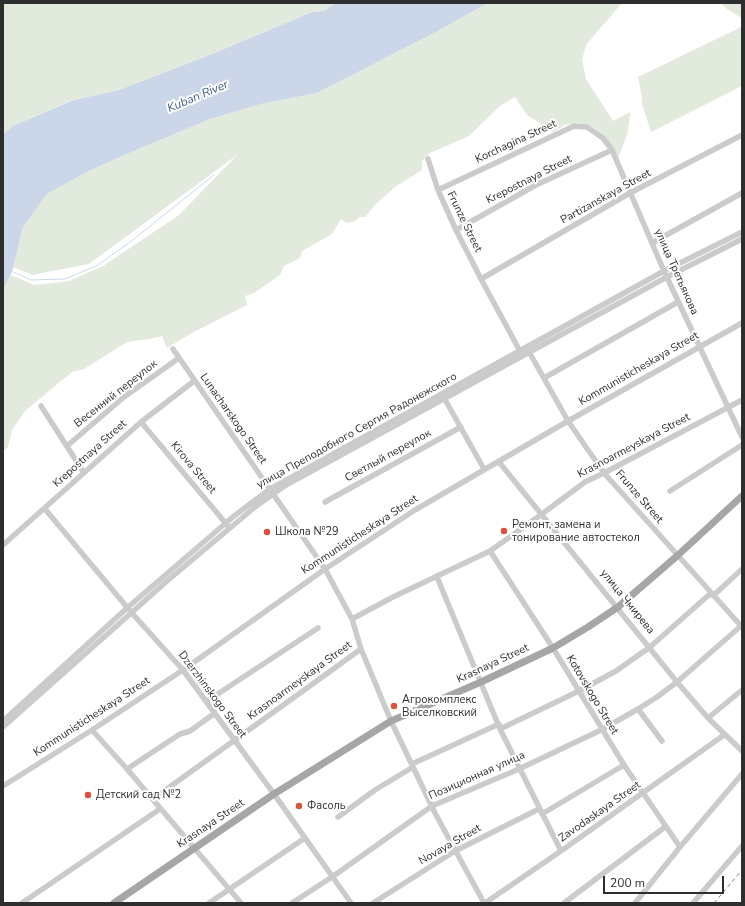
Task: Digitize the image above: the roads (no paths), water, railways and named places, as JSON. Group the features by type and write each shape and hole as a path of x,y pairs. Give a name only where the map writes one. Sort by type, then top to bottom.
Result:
{"main road":[{"name":"Krasnaya Street","path":"114,903 274,794 391,721 481,682 552,648 588,627 618,607 677,556 742,496"}],"street":[{"name":"Korchagina Street","path":"438,190 574,126 587,127 603,138"},
{"name":"Partizanskaya Street","path":"481,280 630,193 742,135"},
{"name":"улица Третьякова","path":"603,138 612,150 678,302 742,437"},
{"name":"Krepostnaya Street","path":"456,230 536,185 612,150"},
{"name":"Frunze Street","path":"428,159 438,190 456,230 481,280 521,353"},
{"path":"652,243 742,193"},
{"name":"улица Преподобного Сергия Радонежского","path":"527,350 664,271 742,232"},
{"name":"улица Преподобного Сергия Радонежского","path":"3,721 129,610 227,526 255,507 271,491 286,486 521,353 742,239"},
{"path":"544,378 678,302"},
{"name":"Kommunisticheskaya Street","path":"3,786 183,670 325,569 415,510 484,469 499,462 568,420 742,323"},
{"name":"Lunacharskogo Street","path":"173,349 325,569 352,619 361,649 391,721 412,765 455,852 485,903"},
{"name":"Frunze Street","path":"527,350 568,420 604,473 712,595 742,626"},
{"name":"Весенний переулок","path":"67,446 124,397 179,358"},
{"name":"Krepostnaya Street","path":"3,545 141,422 194,381"},
{"path":"443,396 484,469"},
{"name":"Krasnoarmeyskaya Street","path":"352,619 393,597 490,551 585,482 742,400"},
{"path":"41,406 84,473"},
{"name":"Kirova Street","path":"141,422 227,526"},
{"name":"Светлый переулок","path":"325,502 461,427"},
{"path":"670,491 742,445"},
{"name":"улица Чмирева","path":"499,462 618,607 677,682 724,735 742,751"},
{"name":"Dzerzhinskogo Street","path":"44,509 129,610 183,670 207,701 351,903"},
{"name":"Kotovskogo Street","path":"490,551 579,691 601,730 665,827 680,847"},
{"path":"338,817 412,765 579,691 616,671 650,647 742,569"},
{"path":"437,577 474,667 519,769 561,851"},
{"name":"улица Преподобного Сергия Радонежского","path":"3,727 129,610"},
{"name":"Позиционная улица","path":"292,903 332,877 432,806 519,769 601,730 638,709 677,682 742,626"},
{"path":"207,701 318,628"},
{"name":"Krasnoarmeyskaya Street","path":"153,799 361,649"},
{"path":"708,718 742,690"},
{"path":"638,709 662,741"},
{"path":"128,769 180,734 190,731 215,713"},
{"path":"92,730 128,769 160,809 241,903"},
{"name":"Zavodaskaya Street","path":"485,903 724,735"},
{"name":"Novaya Street","path":"373,903 455,852 540,811 624,765"},
{"path":"636,903 680,847 742,774"},
{"path":"22,903 160,809"},
{"path":"564,903 665,827"},
{"path":"209,903 305,838"},
{"path":"693,903 742,846"}],"water":[{"name":"Kuban River","path":"336,3 488,3 436,32 317,93 261,104 210,119 85,173 47,194 23,227 12,272 3,291 3,134 13,126 73,100 119,90 212,54 312,12 324,11"}],"waterway":[{"path":"13,272 31,280 65,279 98,265 134,239 214,175"}],"railway":[{"path":"714,903 742,870"}],"place":[{"name":"Ремонт, замена и тонирование автостекол","path":"504,531"},
{"name":"Школа №29","path":"267,532"},
{"name":"Агрокомплекс Выселковский","path":"394,706"},
{"name":"Детский сад №2","path":"88,795"},
{"name":"Фасоль","path":"299,806"}]}
